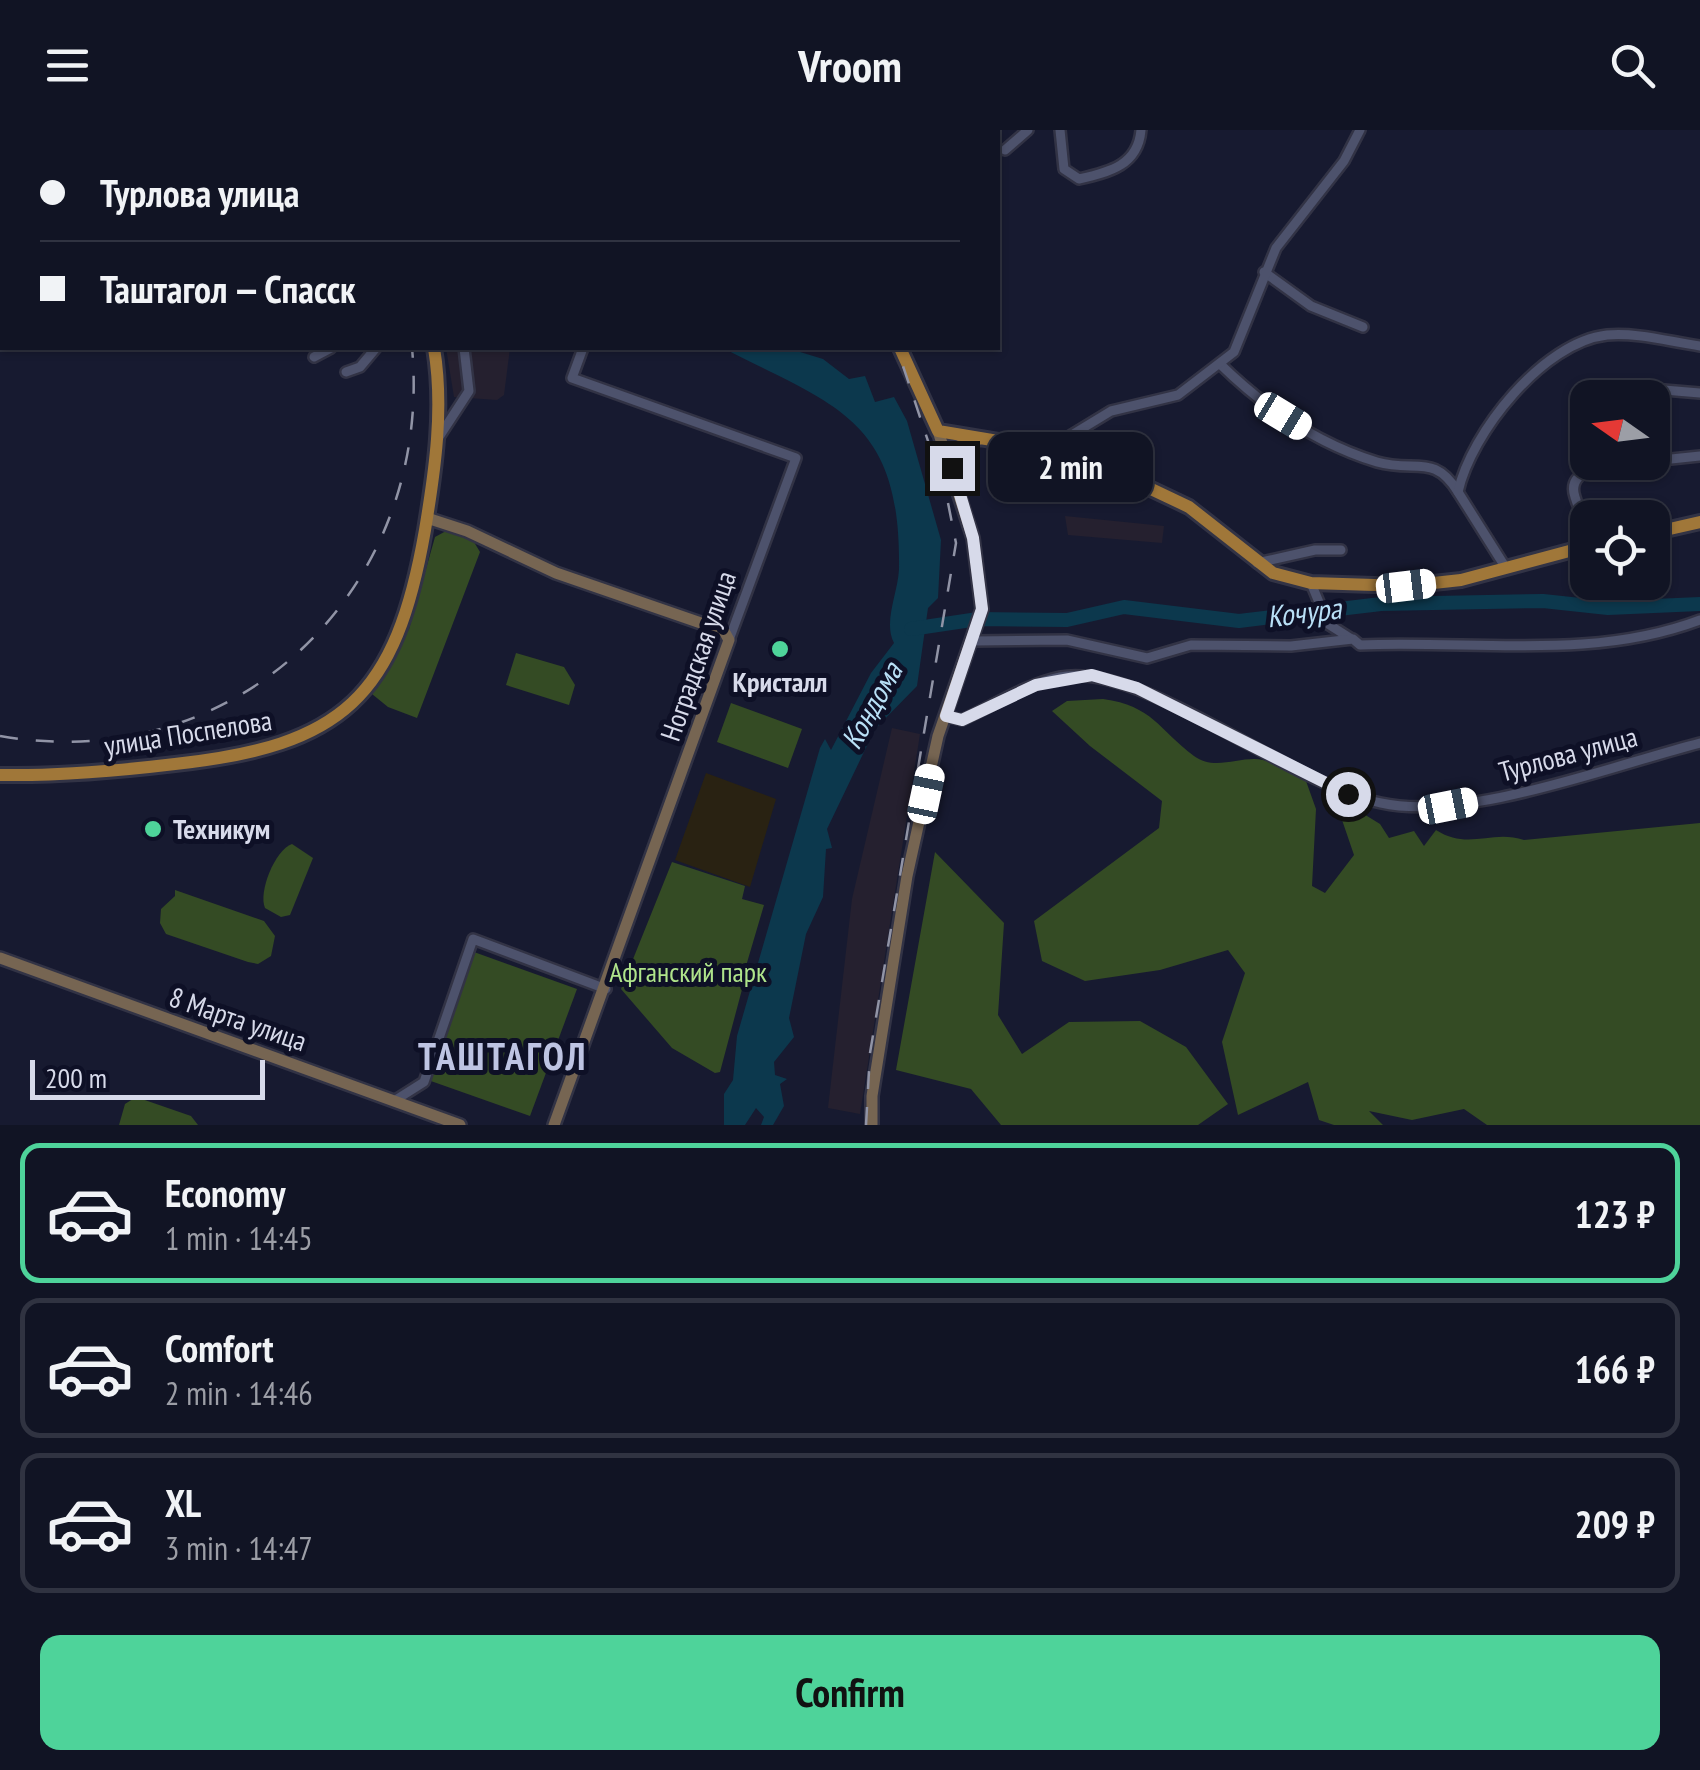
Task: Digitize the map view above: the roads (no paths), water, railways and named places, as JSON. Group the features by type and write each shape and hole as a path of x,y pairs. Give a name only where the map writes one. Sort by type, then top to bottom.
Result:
{"main road":[{"name":"улица Поспелова","path":"0,774 81,774 214,760 287,744 325,726 366,685 399,636 427,518 437,440 440,400 434,350"},
{"path":"901,350 938,431 1042,453 1149,488 1189,507 1257,563 1311,584 1406,586 1461,580 1504,565 1570,550"},
{"path":"1670,529 1700,522"}],"street":[{"path":"1005,150 1028,130"},
{"path":"1060,130 1064,169 1078,178 1104,174 1130,160 1139,147 1141,130"},
{"path":"1042,453 1111,411 1178,394 1234,352 1264,272 1360,130"},
{"path":"1264,272 1311,306 1363,327"},
{"path":"1458,492 1463,470 1484,432 1546,362 1568,348 1612,334 1700,346"},
{"path":"314,358 328,350"},
{"path":"346,372 360,367 374,350"},
{"path":"437,440 469,391 464,350"},
{"name":"Ноградская улица","path":"554,1125 796,458 572,378 583,350"},
{"path":"1220,364 1256,400 1311,432 1375,462 1436,467 1447,474 1504,565"},
{"path":"1670,390 1696,393"},
{"path":"872,1125 872,1096 906,876 946,716 982,609 973,538 938,431"},
{"path":"952,468 955,450 982,438"},
{"path":"1670,459 1700,456"},
{"path":"427,518 644,606 724,631 729,640"},
{"path":"1257,563 1316,550 1341,550"},
{"path":"1311,584 1328,624 1360,645 1586,644 1658,635 1700,620"},
{"path":"975,637 1067,640 1155,658 1191,645 1291,646 1353,639"},
{"name":"Турлова улица","path":"946,716 962,720 1036,685 1092,675 1137,688 1348,794 1416,807 1500,796 1700,743"},
{"path":"394,1100 424,1082 473,939 606,989"},
{"name":"8 Марта улица","path":"0,958 460,1125"}],"water":[{"name":"Кондома","path":"727,350 794,350 823,359 849,379 865,376 875,402 894,397 907,421 941,540 938,598 928,608 917,686 875,729 827,829 832,848 826,849 823,897 806,934 789,1018 794,1037 774,1062 775,1075 787,1079 780,1084 784,1106 773,1125 761,1125 764,1117 756,1108 745,1125 724,1125 724,1094 733,1080 737,1036 820,748 825,739 831,750 871,673 894,643 890,617 899,569 897,519 889,479 875,449 855,424 799,386"}],"waterway":[{"name":"Кочура","path":"911,629 978,619 1067,620 1124,607 1239,621 1381,604 1543,601 1608,608 1700,604"}],"railway":[{"path":"0,736 88,741 169,726 242,694 304,647 355,586 391,515 410,434 412,350"},
{"path":"866,1125 870,1053 956,543 947,498 898,350"}],"place":[{"name":"Кристалл","path":"780,649"},
{"name":"Техникум","path":"153,829"}],"district":[{"name":"ТАШТАГОЛ","path":"503,1057"}],"park label":[{"name":"Афганский парк","path":"688,972"}]}
